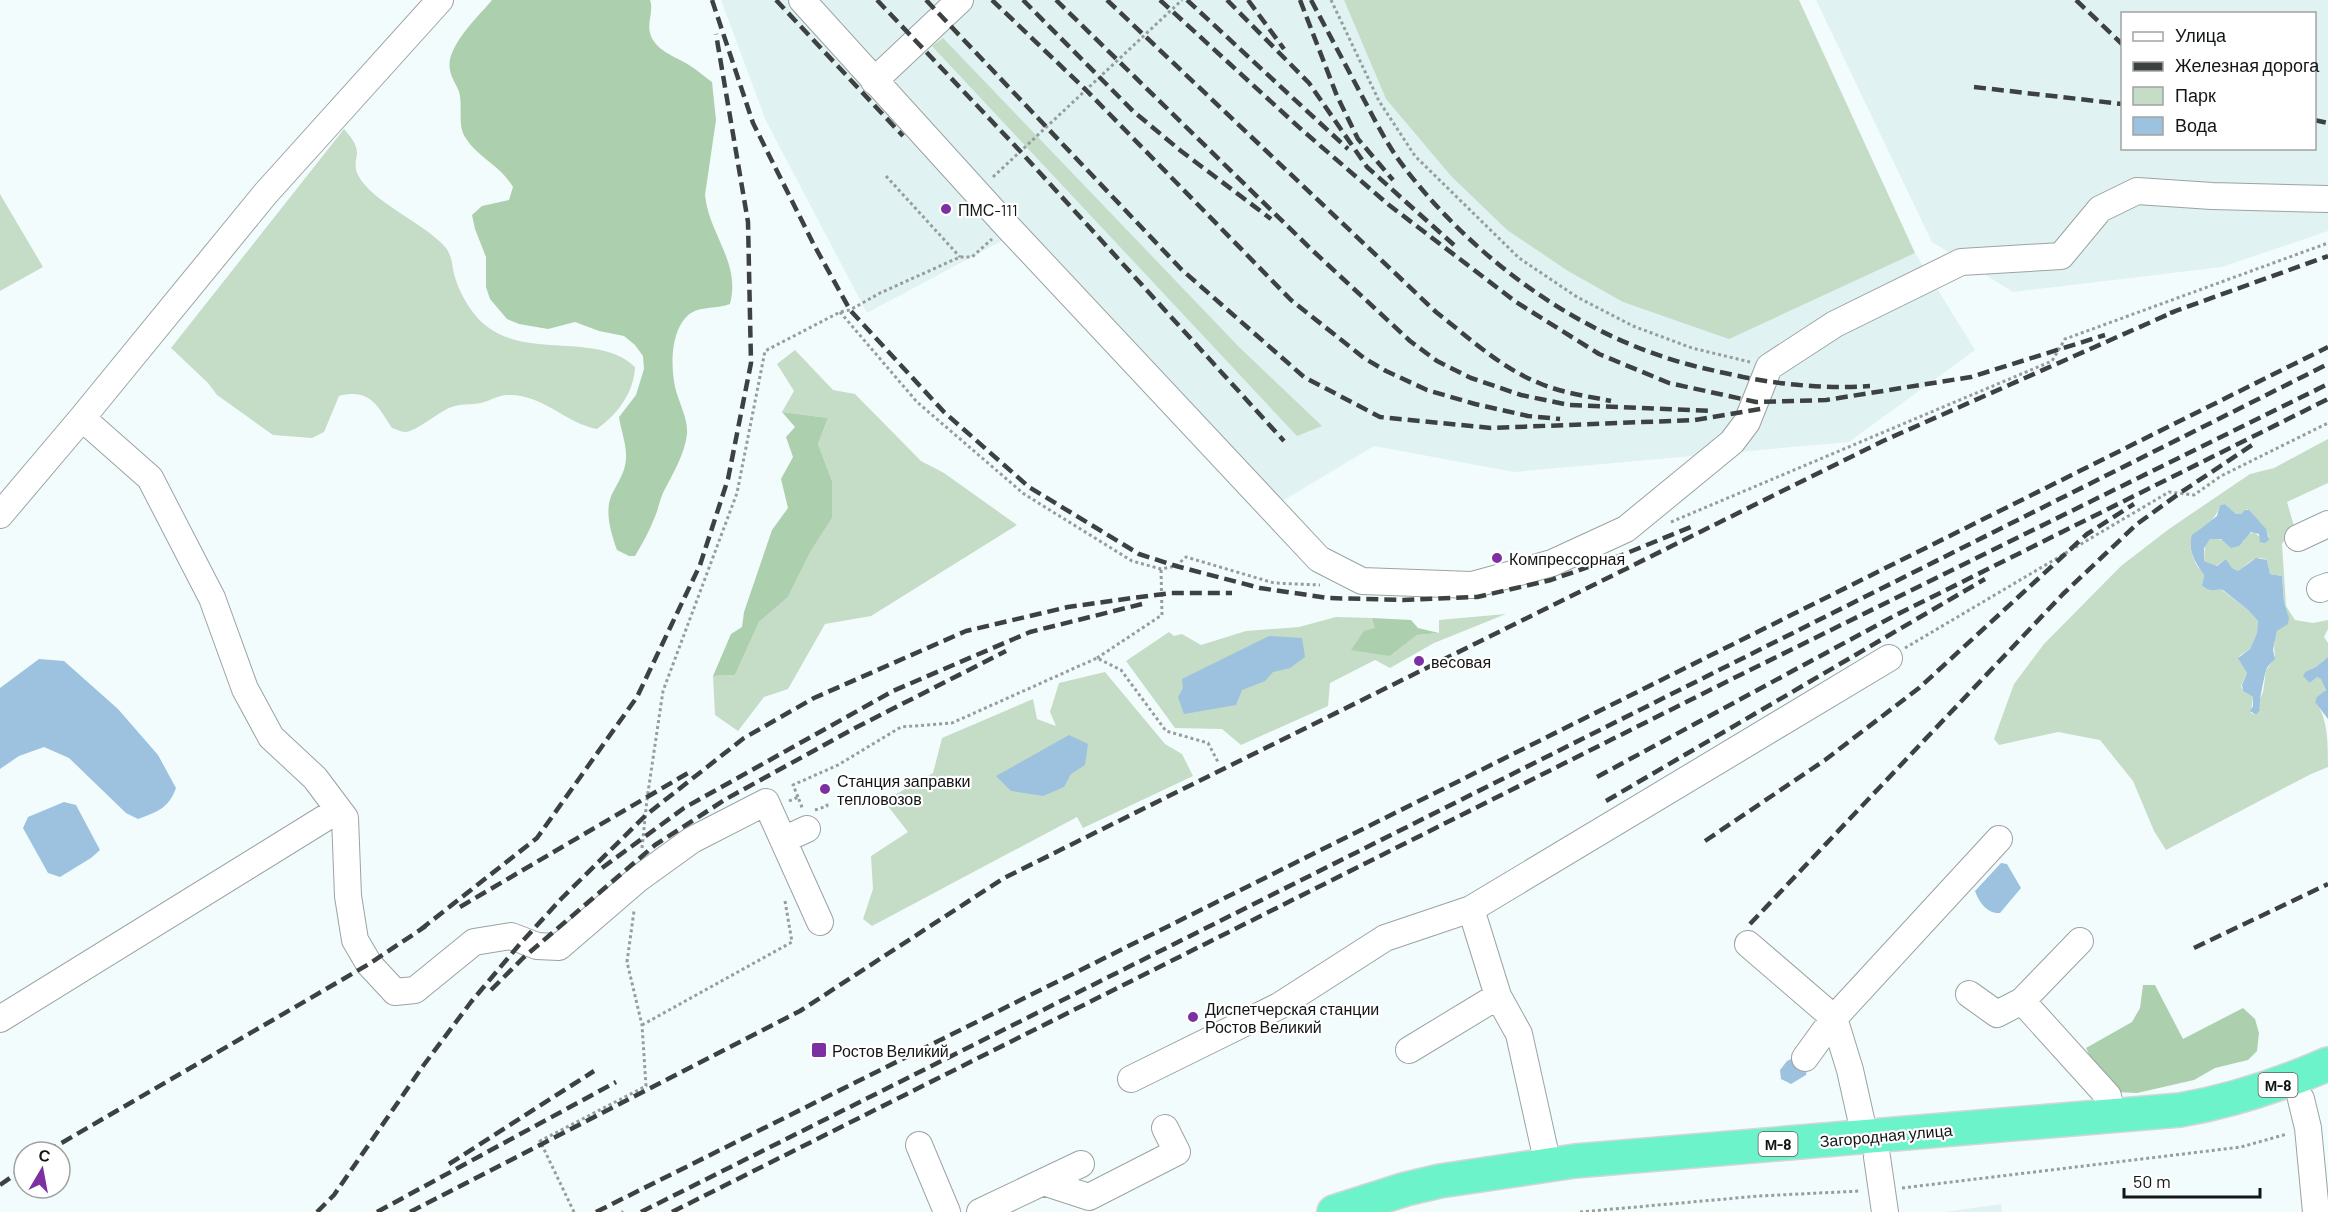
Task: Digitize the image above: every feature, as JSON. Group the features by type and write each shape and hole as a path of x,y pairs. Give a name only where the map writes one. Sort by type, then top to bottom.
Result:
{"highway":[{"name":"Загородная улица","path":"1389,1212 1446,1197 1528,1185 1643,1174 2180,1110 2227,1101 2290,1081 2328,1064"},
{"name":"Загородная улица","path":"1334,1212 1406,1189 1440,1181 1548,1165 2196,1126 2312,1105"}],"lane":[{"path":"0,515 266,193 440,0"},
{"path":"802,0 976,193 1319,559 1362,581 1472,585 1552,563 1626,529 1732,442 1747,422 1769,367 1835,324 1961,262 2061,256 2100,209 2137,191 2212,196 2328,199"},
{"path":"874,81 960,0"},
{"path":"82,418 150,478 212,598 245,689 271,737 315,778 345,818 348,896 355,940 369,964 395,992 415,990 474,942 511,936 537,946 559,947 638,879 692,840 766,801 820,921"},
{"path":"2298,538 2328,524"},
{"path":"1131,1079 1279,1006 1385,938 1470,909 1888,658"},
{"path":"0,1019 338,810"},
{"path":"783,840 807,829"},
{"path":"1805,1058 1834,1018 1999,839"},
{"path":"1470,909 1498,996 1519,1034 1548,1165"},
{"path":"1969,994 1997,1014 2022,1001 2080,941"},
{"path":"1748,944 1834,1018 1871,1147 1883,1201"},
{"path":"1409,1050 1498,996"},
{"path":"2022,1001 2108,1096 2112,1117"},
{"path":"2312,1105 2316,1212"},
{"path":"1042,1182 1089,1197 1178,1152 1165,1128"},
{"path":"919,1145 947,1212"},
{"path":"980,1212 1081,1164"}],"path":[{"path":"976,193 1182,0"},
{"path":"1331,0 1378,101 1415,156 1519,258 1577,297 1633,326 1692,348 1769,367"},
{"path":"886,176 960,256"},
{"path":"574,1212 540,1141 646,1086 642,1025 627,962 663,691 737,493 765,351 840,312 850,310 880,292 960,256 972,256 989,242"},
{"path":"1664,525 2052,361 2065,339 2328,243"},
{"path":"840,312 917,402 1024,494 1132,561 1161,569 1176,566 1186,557 1274,583 1330,586"},
{"path":"1888,658 2169,492 2194,495 2221,476 2328,423"},
{"path":"798,797 793,785 838,765 901,727 952,723 1097,658 1162,615 1161,569"},
{"path":"1097,658 1121,670 1166,731 1208,743 1218,762"},
{"path":"642,1025 792,942 785,898"},
{"path":"1580,1212 1759,1196 1883,1201 2241,1147 2312,1105"}],"shaded area":[{"path":"721,0 1344,0 1386,99 1451,176 1507,230 1568,271 1623,302 1729,338 1915,253 1975,350 1849,442 1514,472 1374,446 1274,506 1022,230 867,313 766,121"},
{"path":"1816,0 2328,0 2328,231 2222,267 2013,292 1932,242"},
{"path":"2001,1204 2002,1212 1945,1212"}],"green space":[{"path":"492,0 650,0 649,29 656,44 712,82 716,120 705,195 712,223 731,275 730,304 691,313 684,320 675,339 673,374 686,424 686,442 663,493 657,513 635,556 629,556 617,550 608,515 612,494 623,473 626,459 619,417 636,395 644,369 643,356 624,336 599,331 575,322 548,329 519,324 507,319 490,299 486,287 486,257 472,215 482,206 509,200 513,187 508,179 465,137 461,122 460,96 451,73 450,61 464,32"},
{"path":"1344,0 1799,0 1915,253 1729,339 1623,302 1568,271 1507,230 1451,176 1386,99"},
{"path":"943,38 1239,347 1322,426 1297,436 932,46"},
{"path":"344,129 356,146 356,169 365,185 446,248 464,298 473,313 485,325 509,338 527,342 586,347 604,351 621,357 635,367 632,385 624,402 605,423 597,429 585,426 532,399 508,395 481,403 453,406 415,429 403,432 392,428 372,400 358,394 350,394 339,396 324,432 312,438 273,435 217,395 208,383 171,348"},
{"path":"0,194 43,267 0,291"},
{"path":"795,350 833,390 855,394 921,461 944,473 1017,525 871,616 825,624 788,689 764,697 738,731 715,715 713,676 735,675 759,622 788,597 811,551 832,518 832,481 818,444 828,418 782,412 794,391 777,364"},
{"path":"782,412 828,418 818,444 832,481 832,518 811,551 788,597 759,622 735,675 713,676 731,634 742,627 744,612 772,530 788,508 781,479 793,457 786,437 795,427"},
{"path":"2328,439 2328,483 2287,502 2294,526 2282,544 2286,606 2295,620 2313,623 2328,620 2328,629 2324,637 2328,643 2328,657 2304,673 2310,683 2317,677 2321,678 2326,689 2316,703 2325,724 2328,767 2166,850 2154,831 2133,781 2100,740 2058,732 1999,745 1994,739 2014,684 2044,644 2121,566 2169,529 2250,474 2274,468","holes":["2225,504 2236,514 2241,514 2247,509 2269,537 2260,537 2254,532 2247,535 2243,542 2210,539 2205,545 2204,561 2216,566 2226,559 2232,568 2238,571 2254,559 2267,560 2270,574 2282,576 2284,602 2288,616 2286,625 2277,632 2274,646 2275,656 2266,671 2263,692 2258,704 2260,709 2256,715 2251,713 2253,697 2243,691 2241,686 2247,673 2239,656 2250,649 2257,633 2258,621 2248,610 2222,590 2209,590 2204,587 2202,584 2204,575 2191,551 2193,535 2211,521 2220,505"]},
{"path":"1506,614 1434,643 1390,668 1375,660 1330,683 1328,706 1241,745 1222,729 1175,728 1126,661 1169,632 1174,636 1182,634 1201,645 1246,631 1299,627 1336,617 1372,618 1390,656 1417,635 1439,633 1439,620"},
{"path":"1372,618 1411,620 1418,628 1439,633 1417,635 1390,656 1351,650 1364,631 1375,628"},
{"path":"1105,672 1165,744 1182,754 1193,776 1083,828 1077,817 872,926 863,919 873,889 871,856 908,832 884,801 933,773 942,738 1033,699 1037,719 1056,726 1050,712 1059,683"},
{"path":"2143,985 2155,985 2183,1039 2243,1008 2255,1019 2259,1033 2257,1051 2248,1060 2215,1068 2194,1080 2137,1093 2115,1092 2098,1074 2086,1048 2132,1022 2140,1008"}],"water":[{"path":"2225,504 2236,514 2249,510 2266,529 2269,540 2265,543 2260,542 2259,534 2251,532 2239,546 2231,548 2221,539 2210,539 2204,548 2204,561 2217,566 2226,559 2232,568 2238,571 2256,558 2267,560 2270,574 2282,576 2284,602 2289,618 2288,624 2277,631 2273,650 2275,659 2267,669 2260,697 2260,710 2256,715 2250,711 2253,706 2253,697 2243,691 2242,685 2247,673 2238,658 2250,649 2257,633 2258,621 2223,590 2209,590 2202,585 2204,575 2193,556 2191,546 2192,535 2217,516 2220,505"},
{"path":"1269,636 1302,638 1305,657 1290,668 1273,672 1265,681 1242,690 1236,705 1184,714 1178,697 1183,688 1182,679"},
{"path":"2328,657 2328,719 2315,702 2317,697 2326,690 2321,679 2317,677 2310,683 2303,676 2305,672 2316,667"},
{"path":"39,659 64,661 118,709 158,755 176,788 166,805 138,819 126,813 69,758 44,747 19,756 0,769 0,688"},
{"path":"1069,735 1088,744 1085,765 1071,774 1064,787 1043,796 1011,791 996,776"},
{"path":"64,802 76,805 100,850 60,877 48,873 23,828 28,817"},
{"path":"2001,863 2007,864 2021,888 2000,913 1995,913 1984,906 1975,891"},
{"path":"1793,1058 1807,1067 1806,1075 1791,1084 1781,1079 1780,1070 1787,1061"}],"railway":[{"path":"712,0 753,123 814,245 850,310 944,412 1029,487 1139,554 1260,588 1328,598 1403,600 1477,597 1551,580 1622,555 1696,525"},
{"path":"776,0 903,136"},
{"path":"877,0 1020,151 1284,441"},
{"path":"926,0 1181,269 1304,377 1380,417 1491,428 1695,420 1766,408"},
{"path":"992,0 1086,90 1291,300 1364,358 1427,390 1528,416 1560,419"},
{"path":"1023,0 1133,111 1181,151 1271,219"},
{"path":"1056,0 1312,250 1410,341 1437,361 1471,378 1521,395 1569,405 1711,411"},
{"path":"1107,0 1436,312 1498,361 1525,377 1566,392 1611,401"},
{"path":"1160,0 1302,130 1389,205 1516,302 1599,354 1669,383 1756,402 1826,400 1971,377 2105,335"},
{"path":"1187,0 1348,149"},
{"path":"1227,0 1309,83 1367,167 1454,245"},
{"path":"1248,0 1284,49"},
{"path":"1300,0 1337,96 1358,139 1393,180"},
{"path":"1311,0 1392,150 1404,167 1457,227 1520,281 1554,305 1626,343 1693,366 1743,377 1806,386 1870,386"},
{"path":"2076,0 2121,43"},
{"path":"420,930 537,838 637,697 700,565 728,479 751,363 748,222 716,34"},
{"path":"1974,87 2121,104"},
{"path":"2316,120 2328,123"},
{"path":"2170,313 2328,256"},
{"path":"410,1212 800,1011 1004,878 1883,441 2178,310"},
{"path":"596,1212 2328,347"},
{"path":"641,1212 2328,364"},
{"path":"672,1212 1728,681 2328,384"},
{"path":"1597,777 1894,616 2328,399"},
{"path":"1750,924 2063,594 2137,524 2255,443"},
{"path":"1705,841 1825,760 1919,688 2087,534 2134,504"},
{"path":"1606,801 1985,579"},
{"path":"317,1212 334,1195 423,1066 471,1002 519,945 561,899 646,815 744,738 814,698 966,631 1068,607 1171,593 1232,593"},
{"path":"602,868 684,808 893,691 1030,632 1142,604"},
{"path":"491,990 523,958 655,845 726,799 855,728 1006,651"},
{"path":"460,907 688,773"},
{"path":"2194,948 2328,884"},
{"path":"67,1140 369,964 426,926"},
{"path":"449,1164 594,1071"},
{"path":"377,1212 616,1082"},
{"path":"0,1185 12,1176"}],"place":[{"name":"ПМС-111","path":"946,209"},
{"name":"Компрессорная","path":"1497,558"},
{"name":"весовая","path":"1419,661"},
{"name":"Станция заправки тепловозов","path":"825,789"},
{"name":"Диспетчерская станции Ростов Великий","path":"1193,1017"},
{"name":"Ростов Великий","path":"819,1050"}]}
